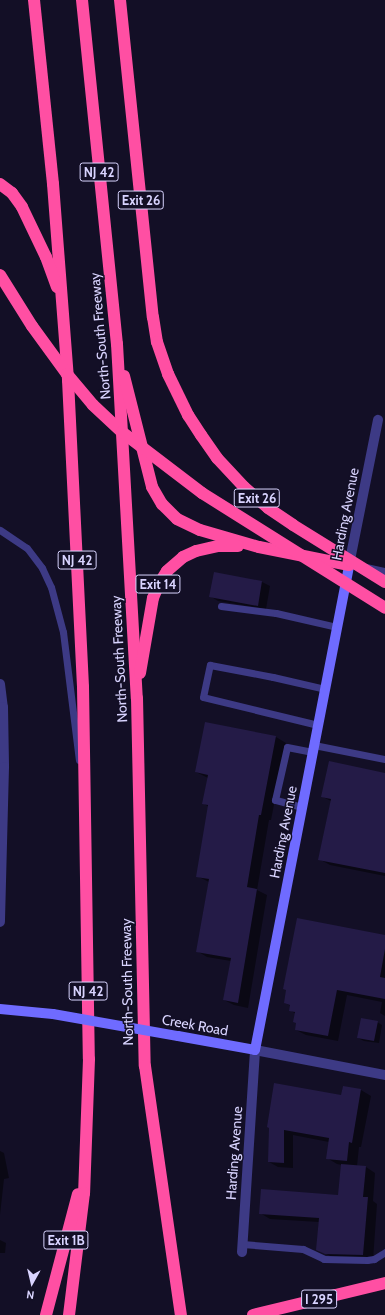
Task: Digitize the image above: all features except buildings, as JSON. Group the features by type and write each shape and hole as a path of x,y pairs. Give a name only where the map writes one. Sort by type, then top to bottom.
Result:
{"highway":[{"name":"NJ 42","path":"34,0 53,184 63,302 76,528 83,687 86,818 88,1059 86,1164 81,1231 69,1315"},
{"name":"North-South Freeway","path":"82,0 117,344 136,698 145,1066 181,1315"},
{"name":"Exit 26","path":"120,0 153,317 157,342 168,374 188,415 201,435 217,458 244,487 268,508 293,525 385,582"},
{"path":"0,184 12,193 22,207 46,257 63,302"},
{"path":"0,275 36,332 67,374 93,405 122,432 198,490 385,608"},
{"path":"117,344 144,461 156,496 169,512 188,525 259,547 349,565"},
{"name":"Exit 14","path":"136,698 153,598 167,570 183,557 203,548 226,546 259,547"},
{"name":"Exit 1B","path":"46,1315 86,1164"},
{"name":"I 295","path":"253,1315 385,1283"}],"main road":[{"name":"Harding Avenue","path":"255,1050 349,565"},
{"name":"Creek Road","path":"0,1009 53,1014 255,1050"}],"street":[{"name":"Harding Avenue","path":"349,565 382,421"},
{"path":"349,565 385,573"},
{"path":"0,684 3,707 0,922"},
{"name":"Harding Avenue","path":"242,1248 255,1050"},
{"name":"Creek Road","path":"255,1050 385,1075"}],"lane":[{"path":"0,530 21,542 34,557 47,577 55,601 66,655 86,818"},
{"path":"221,606 276,613 337,627"},
{"path":"318,725 203,697 210,665 325,689"},
{"path":"302,807 275,800 287,747 314,749 385,759"},
{"path":"242,1248 303,1249 324,1259 367,1260 374,1259 385,1252"}]}
